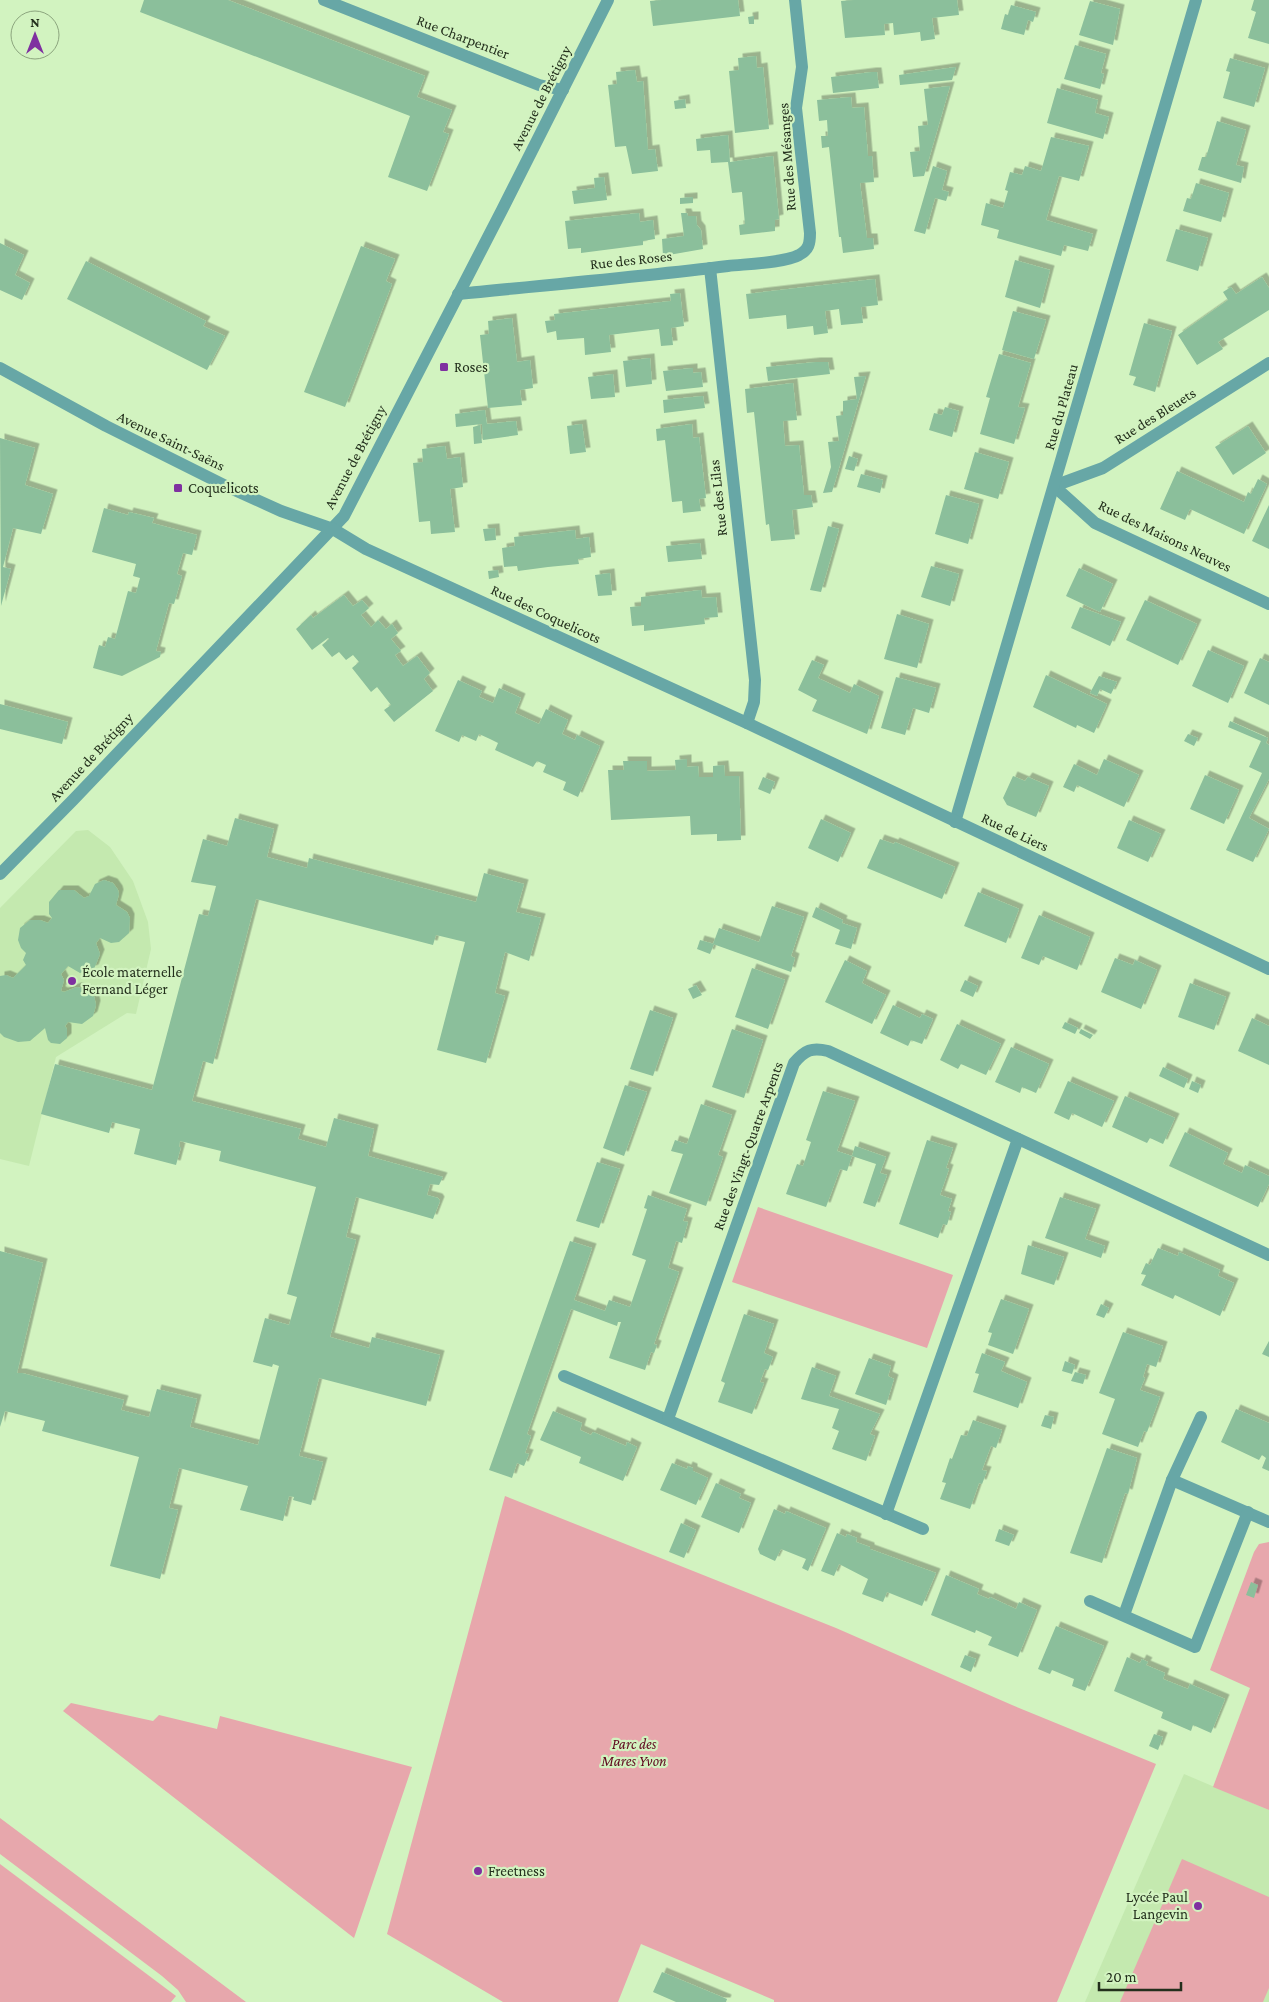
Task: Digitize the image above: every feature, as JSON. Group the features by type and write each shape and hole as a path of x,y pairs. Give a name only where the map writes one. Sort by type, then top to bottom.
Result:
{"street":[{"name":"Rue Charpentier","path":"324,0 539,85 563,90"},
{"name":"Avenue de Brétigny","path":"0,874 333,529 349,506 608,0"},
{"name":"Rue des Mésanges","path":"795,0 802,67 796,108 810,233 810,244 806,251"},
{"name":"Rue du Plateau","path":"956,822 1196,0"},
{"name":"Rue des Roses","path":"458,294 785,259 798,256 806,251"},
{"name":"Rue des Lilas","path":"710,268 754,680 754,702 747,724"},
{"name":"Rue des Bleuets","path":"1054,486 1103,468 1269,363"},
{"name":"Avenue Saint-Saëns","path":"0,368 106,426 226,486 281,511 333,529"},
{"name":"Rue des Maisons Neuves","path":"1054,486 1095,523 1269,604"},
{"name":"Rue des Coquelicots","path":"333,529 366,549 747,724"},
{"name":"Rue de Liers","path":"747,724 1269,969"},
{"name":"Rue des Vingt-Quatre Arpents","path":"668,1419 794,1063 803,1052 816,1048 828,1051 1269,1255"},
{"path":"886,1514 1018,1139"},
{"path":"564,1376 923,1529"},
{"path":"1124,1616 1172,1480 1201,1417"},
{"path":"1172,1480 1269,1522"},
{"path":"1090,1601 1195,1646 1248,1512"}],"shaded area":[{"name":"École maternelle Fernand Léger","path":"88,830 110,847 133,881 148,922 151,949 136,1014 127,1013 56,1057 29,1166 0,1159 0,908 76,831"},
{"name":"Lycée Paul Langevin","path":"1184,1774 1269,1810 1269,2002 1085,2002"}],"green space":[{"path":"758,1207 953,1275 927,1348 732,1282"},
{"name":"Parc des Mares Yvon","path":"505,1496 836,1628 1012,1705 1156,1764 1057,2002 774,2002 774,2000 641,1944 618,2002 503,2002 387,1934"},
{"path":"1269,1542 1269,1810 1213,1787 1250,1688 1210,1670 1254,1552 1259,1544"},
{"path":"71,1703 153,1721 159,1715 217,1729 220,1716 412,1767 354,1938 63,1711"},
{"path":"0,1818 246,2002 186,2002 178,1990 162,1976 0,1854"},
{"path":"1182,1859 1269,1897 1269,1988 1263,2002 1120,2002"},
{"path":"0,1864 176,1996 171,2002 0,2002"}],"building":[{"path":"144,0 228,0 425,76 417,97 452,110 443,132 449,134 427,191 388,177 410,116 140,12"},
{"path":"738,0 740,16 653,26 650,1"},
{"path":"957,0 959,15 932,18 935,39 921,41 920,32 894,35 893,23 884,24 885,35 845,38 841,1"},
{"path":"1254,0 1269,0 1269,44 1248,38 1256,12 1251,10"},
{"path":"1090,1 1120,9 1113,45 1079,35"},
{"path":"1011,5 1036,12 1033,22 1028,20 1024,35 1001,29 1005,14 1008,15"},
{"path":"754,16 754,24 749,24 748,17"},
{"path":"1075,45 1106,54 1101,73 1104,74 1100,89 1064,79"},
{"path":"756,56 757,68 763,67 769,129 735,133 729,71 739,70 738,58"},
{"path":"1230,58 1265,68 1254,107 1223,98 1230,72 1226,71"},
{"path":"956,67 952,80 900,85 899,75"},
{"path":"635,70 637,82 643,81 648,150 655,149 658,171 632,174 626,146 615,147 608,85 617,84 616,72"},
{"path":"877,72 879,88 833,93 831,77"},
{"path":"950,86 924,176 913,177 910,152 920,151 918,126 928,125 924,89"},
{"path":"1057,88 1098,100 1095,113 1109,117 1103,139 1047,123"},
{"path":"851,97 852,108 864,107 868,156 872,156 874,182 860,183 867,238 873,238 874,249 843,253 841,237 839,237 829,147 822,148 821,136 828,136 827,120 819,121 817,100"},
{"path":"685,99 686,108 675,109 674,101"},
{"path":"1217,121 1246,130 1236,165 1244,167 1241,183 1198,170 1202,157 1206,157"},
{"path":"728,135 730,162 773,156 779,219 775,220 775,231 740,235 739,225 745,224 742,192 732,193 728,162 711,163 710,150 697,151 696,139"},
{"path":"1051,137 1089,146 1079,181 1059,176 1046,220 1093,234 1088,251 1064,245 1061,256 997,238 999,230 981,225 986,203 1003,208 1008,191 1005,190 1010,172 1022,175 1025,166 1041,171"},
{"path":"933,166 947,171 942,190 949,192 946,201 935,198 925,234 914,231"},
{"path":"604,177 607,200 574,204 572,191 595,188 594,178"},
{"path":"1196,183 1229,193 1221,222 1183,211 1187,198 1191,199"},
{"path":"693,197 693,203 680,204 680,198"},
{"path":"639,213 640,222 653,220 655,239 643,241 643,245 581,253 581,248 568,249 565,221"},
{"path":"681,213 687,213 688,216 696,216 697,225 701,230 703,249 663,256 662,239 684,236"},
{"path":"1176,229 1208,238 1198,271 1166,261"},
{"path":"0,243 24,255 15,275 30,283 22,300 0,290"},
{"path":"361,246 395,259 386,281 392,284 345,407 304,392"},
{"path":"1015,260 1050,270 1040,308 1005,297"},
{"path":"86,261 206,321 203,326 225,336 207,370 67,299"},
{"path":"1262,277 1269,288 1269,310 1218,342 1223,349 1197,365 1178,335 1228,300 1223,292 1231,287 1236,294"},
{"path":"875,279 878,305 861,307 863,323 841,325 839,309 825,311 828,333 814,335 813,326 787,329 786,315 749,319 746,294"},
{"path":"680,293 684,326 671,328 673,345 661,346 659,329 609,335 611,352 585,355 584,338 557,340 556,331 547,333 545,321 555,320 554,314 671,301 670,294"},
{"path":"1013,311 1046,320 1034,359 1002,350"},
{"path":"512,318 517,362 530,360 533,388 520,390 522,405 488,408 480,335 489,334 488,321"},
{"path":"1144,323 1172,331 1155,392 1133,385 1136,377 1129,375"},
{"path":"999,354 1031,363 1018,407 1025,408 1014,444 980,434 990,398 986,397"},
{"path":"650,358 652,384 626,387 623,361"},
{"path":"828,362 830,374 768,381 766,367"},
{"path":"693,368 693,373 701,372 703,387 666,391 663,371"},
{"path":"613,374 615,397 591,399 588,377"},
{"path":"866,376 832,492 823,493 831,467 828,442 839,441 836,416 843,415 843,401 857,399 854,377"},
{"path":"793,383 797,420 783,421 785,446 799,445 804,495 811,495 813,507 792,510 795,539 771,541 769,524 766,525 754,412 747,413 745,389"},
{"path":"703,396 705,408 664,413 663,400"},
{"path":"945,407 959,411 952,437 929,430 934,413 942,415"},
{"path":"485,410 487,424 516,421 518,435 483,440 482,424 456,427 455,414"},
{"path":"582,424 586,452 570,454 567,426"},
{"path":"692,424 693,438 699,437 706,498 699,499 701,511 683,513 682,501 672,502 665,440 657,441 656,429"},
{"path":"480,425 482,443 474,444 473,427"},
{"path":"1248,426 1266,453 1233,475 1215,447"},
{"path":"0,438 35,448 25,485 53,494 41,534 13,528 3,567 11,569 1,606"},
{"path":"445,446 447,459 460,457 463,487 450,489 455,532 431,534 430,521 419,522 413,463 423,462 422,449"},
{"path":"975,452 1009,462 998,499 964,489"},
{"path":"849,456 858,459 854,471 845,469"},
{"path":"1177,471 1244,502 1248,492 1251,494 1258,479 1267,484 1244,534 1190,509 1185,520 1160,509"},
{"path":"861,474 883,480 880,493 857,487"},
{"path":"946,495 979,504 968,544 935,534"},
{"path":"1269,505 1269,549 1252,541"},
{"path":"104,508 128,515 129,512 154,518 152,523 197,535 192,555 183,553 177,574 182,576 174,604 169,603 156,651 161,652 160,657 122,676 93,668 99,645 105,647 108,637 115,639 128,591 136,593 140,578 133,576 136,564 92,552"},
{"path":"828,526 839,529 821,592 810,590"},
{"path":"495,528 496,540 485,541 483,529"},
{"path":"575,530 576,539 589,537 591,557 578,559 579,564 518,571 517,566 504,567 502,548 515,546 514,537"},
{"path":"700,543 702,559 668,562 666,546"},
{"path":"931,566 959,574 950,606 921,597"},
{"path":"1079,568 1113,584 1100,612 1066,596"},
{"path":"498,570 499,577 489,579 488,571"},
{"path":"610,573 612,595 598,596 595,575"},
{"path":"701,590 702,598 716,597 718,617 704,618 705,624 644,631 644,625 632,626 630,607 641,606 641,597"},
{"path":"344,595 353,606 362,600 369,608 361,615 371,627 378,620 386,629 392,624 398,633 391,639 401,651 395,655 403,666 417,656 430,673 424,679 433,691 394,722 384,710 391,705 377,687 371,692 352,668 359,662 353,655 346,660 339,652 332,657 322,645 328,638 312,650 296,629 311,615 313,618"},
{"path":"1145,600 1197,624 1178,665 1126,640"},
{"path":"1080,607 1121,622 1110,646 1071,628"},
{"path":"897,614 929,624 917,668 884,659"},
{"path":"1208,650 1244,666 1228,703 1192,686"},
{"path":"1260,658 1269,662 1269,705 1244,693"},
{"path":"812,660 824,665 818,678 850,693 854,684 879,696 867,734 812,711 817,700 798,690"},
{"path":"1046,675 1107,704 1094,733 1077,725 1076,728 1033,707"},
{"path":"1099,676 1117,682 1111,694 1100,689 1097,696 1090,693"},
{"path":"896,677 936,688 929,713 913,708 905,735 881,728"},
{"path":"458,680 482,691 479,697 493,703 499,688 521,698 515,713 539,724 546,709 568,720 562,734 575,740 577,735 600,746 578,797 563,790 566,782 543,772 546,765 537,761 533,767 495,750 498,743 490,739 479,734 476,741 462,735 459,742 435,731"},
{"path":"0,704 68,722 62,744 0,729"},
{"path":"1230,721 1268,738 1266,743 1269,745 1269,779 1249,818 1269,829 1253,862 1226,850 1262,773 1249,767 1261,741 1228,727"},
{"path":"1188,734 1198,738 1194,746 1184,741"},
{"path":"687,759 687,767 698,766 699,777 713,777 713,766 724,765 725,776 739,776 741,840 717,841 717,834 691,835 690,816 611,820 608,770 624,770 623,761 647,761 647,771 676,770 675,760"},
{"path":"1104,759 1139,775 1124,807 1077,785 1074,792 1063,787 1074,764 1097,775"},
{"path":"1205,775 1239,790 1224,824 1190,809"},
{"path":"1013,776 1025,781 1028,777 1049,786 1036,817 1007,805 1003,798"},
{"path":"763,777 775,782 770,794 758,789"},
{"path":"235,818 274,829 267,857 307,868 309,858 476,902 484,873 524,884 516,912 541,918 529,961 505,952 495,993 505,996 486,1063 437,1050 465,942 436,935 433,945 256,899 213,1064 203,1061 192,1101 301,1129 298,1139 326,1147 334,1118 374,1129 368,1156 443,1177 439,1185 430,1184 427,1195 438,1198 440,1201 433,1219 356,1197 346,1237 356,1240 330,1337 369,1348 372,1337 440,1355 426,1406 319,1378 299,1456 323,1462 311,1505 293,1500 294,1497 289,1496 283,1521 240,1510 248,1486 179,1468 169,1508 178,1510 160,1579 110,1566 139,1457 42,1431 45,1421 5,1411 0,1427 0,1251 43,1263 17,1373 124,1400 121,1410 149,1417 157,1389 197,1399 190,1427 258,1445 279,1366 273,1364 272,1367 253,1362 265,1318 289,1325 297,1297 287,1294 316,1187 219,1161 221,1151 180,1141 179,1147 181,1147 176,1165 134,1154 140,1129 112,1122 109,1133 41,1114 55,1064 152,1090 199,914 208,916 216,886 191,882 203,839 227,846"},
{"path":"821,819 851,833 838,862 808,848"},
{"path":"1129,820 1161,834 1148,862 1117,848"},
{"path":"880,839 894,844 895,842 955,867 942,899 867,868"},
{"path":"104,880 113,883 118,890 119,894 116,905 127,912 130,918 129,933 119,942 111,943 100,938 96,943 100,954 94,969 80,973 68,966 61,974 64,980 61,991 64,992 77,987 88,990 94,996 96,1005 93,1016 82,1024 68,1022 65,1026 67,1038 60,1044 51,1043 48,1040 45,1028 30,1041 18,1042 4,1037 0,1033 0,976 6,975 13,978 26,965 23,960 26,953 21,948 18,940 20,928 30,920 40,920 48,923 52,918 49,914 49,902 59,890 74,890 84,898 89,896 95,884"},
{"path":"978,892 1019,909 1006,943 964,926"},
{"path":"772,906 804,917 791,956 795,958 791,972 713,944 719,928 759,942"},
{"path":"816,907 843,920 842,923 857,928 851,949 835,944 840,930 812,917"},
{"path":"1039,915 1090,937 1077,970 1043,956 1039,965 1021,958"},
{"path":"700,940 714,944 710,954 697,949"},
{"path":"1115,958 1133,965 1135,960 1157,970 1141,1009 1101,992"},
{"path":"845,960 867,971 862,983 886,995 872,1024 825,1002"},
{"path":"752,968 785,980 768,1029 735,1017"},
{"path":"965,980 978,986 973,997 960,991"},
{"path":"1190,983 1226,997 1214,1030 1178,1017"},
{"path":"696,985 702,995 693,999 688,989"},
{"path":"893,1005 920,1018 922,1014 933,1019 922,1044 911,1040 908,1046 880,1033"},
{"path":"650,1010 673,1018 653,1076 630,1069"},
{"path":"1252,1018 1269,1026 1269,1065 1238,1051"},
{"path":"1065,1022 1078,1028 1075,1034 1062,1028"},
{"path":"957,1024 1001,1044 986,1075 961,1064 958,1069 940,1060"},
{"path":"732,1029 763,1040 744,1098 712,1087"},
{"path":"1081,1029 1093,1035 1090,1039 1079,1033"},
{"path":"1011,1047 1049,1064 1036,1093 1022,1087 1020,1093 995,1082"},
{"path":"1163,1067 1188,1079 1184,1088 1159,1076"},
{"path":"1068,1081 1114,1101 1102,1127 1072,1113 1069,1120 1054,1113"},
{"path":"1192,1081 1201,1085 1198,1093 1189,1089"},
{"path":"625,1085 647,1092 624,1156 603,1148"},
{"path":"823,1091 855,1101 837,1151 852,1156 847,1171 840,1169 826,1207 786,1194 797,1164 803,1166 811,1142 806,1140"},
{"path":"1125,1096 1175,1118 1163,1144 1150,1138 1147,1143 1112,1127"},
{"path":"701,1104 732,1115 718,1155 723,1157 706,1206 669,1193 683,1154 671,1151 675,1140 687,1144"},
{"path":"1185,1132 1228,1153 1223,1164 1242,1173 1245,1165 1269,1176 1269,1184 1258,1207 1169,1166"},
{"path":"927,1140 953,1148 946,1168 949,1169 940,1195 952,1199 948,1211 951,1212 947,1225 943,1224 938,1238 899,1224"},
{"path":"855,1146 886,1157 880,1173 887,1175 875,1207 863,1203 876,1164 852,1156"},
{"path":"597,1162 620,1169 599,1228 576,1221"},
{"path":"648,1195 687,1209 683,1221 688,1222 682,1243 676,1241 668,1268 679,1272 654,1344 657,1345 654,1353 651,1352 645,1370 609,1358 621,1322 618,1322 617,1326 571,1309 527,1434 531,1436 525,1453 529,1454 524,1466 517,1463 512,1478 489,1470 570,1241 592,1248 574,1300 605,1311 609,1300 630,1307 646,1260 632,1255 647,1209 644,1208"},
{"path":"1060,1197 1096,1209 1085,1239 1105,1246 1101,1258 1045,1238"},
{"path":"1028,1245 1064,1257 1054,1285 1021,1274"},
{"path":"1158,1248 1178,1256 1179,1252 1220,1270 1218,1276 1234,1283 1220,1316 1175,1295 1173,1299 1141,1285 1146,1275 1141,1274 1146,1263 1150,1265"},
{"path":"1001,1299 1029,1309 1013,1354 988,1345 992,1333 988,1332"},
{"path":"1101,1304 1109,1308 1104,1318 1096,1315"},
{"path":"744,1314 774,1324 764,1353 773,1357 768,1370 765,1369 760,1382 764,1383 752,1414 718,1402 725,1383 721,1381"},
{"path":"1123,1332 1163,1346 1156,1367 1147,1364 1143,1377 1145,1378 1140,1390 1160,1397 1147,1432 1144,1431 1138,1447 1102,1434 1115,1399 1099,1393"},
{"path":"1269,1341 1269,1357 1262,1354"},
{"path":"982,1353 1005,1362 1001,1371 1027,1382 1018,1408 973,1392 979,1374 975,1373"},
{"path":"869,1358 891,1366 888,1376 894,1379 886,1405 855,1394"},
{"path":"1065,1361 1075,1365 1072,1374 1062,1371"},
{"path":"812,1367 836,1376 829,1396 880,1414 870,1434 875,1436 866,1461 832,1449 839,1431 832,1428 839,1409 801,1399"},
{"path":"1075,1372 1086,1375 1083,1384 1071,1381"},
{"path":"1236,1409 1269,1423 1269,1471 1262,1468 1266,1458 1262,1455 1259,1460 1221,1442"},
{"path":"553,1411 582,1423 580,1430 591,1435 593,1432 626,1446 627,1442 637,1447 623,1481 579,1463 581,1457 540,1440"},
{"path":"1045,1415 1054,1417 1051,1429 1041,1426"},
{"path":"973,1420 1002,1430 996,1448 991,1446 982,1470 987,1471 982,1484 979,1483 970,1509 940,1499 946,1483 942,1482 950,1458 952,1459 961,1435 967,1436"},
{"path":"1107,1448 1137,1458 1128,1494 1125,1493 1102,1563 1070,1553"},
{"path":"672,1463 687,1469 688,1466 693,1468 693,1471 708,1478 696,1505 660,1490"},
{"path":"716,1483 741,1494 739,1498 751,1503 739,1533 701,1517"},
{"path":"774,1509 785,1514 786,1511 826,1528 808,1571 802,1568 806,1559 781,1549 775,1561 760,1554 758,1549"},
{"path":"681,1523 696,1530 684,1558 669,1552"},
{"path":"999,1529 1014,1535 1009,1546 995,1541"},
{"path":"837,1533 846,1537 847,1534 857,1538 856,1542 870,1547 870,1549 936,1573 922,1606 887,1592 883,1602 862,1594 868,1579 839,1564 834,1576 821,1571"},
{"path":"946,1575 979,1589 977,1594 989,1599 990,1597 1016,1609 1019,1602 1037,1610 1018,1657 988,1645 992,1637 976,1630 975,1633 931,1615"},
{"path":"1251,1582 1258,1585 1254,1598 1246,1595"},
{"path":"1056,1626 1104,1646 1085,1691 1072,1686 1074,1679 1052,1670 1050,1674 1038,1669"},
{"path":"965,1655 976,1659 971,1672 960,1667"},
{"path":"1127,1657 1140,1663 1142,1659 1148,1662 1146,1665 1165,1673 1163,1679 1188,1689 1190,1684 1225,1699 1211,1733 1193,1725 1191,1731 1161,1718 1163,1712 1114,1691"},
{"path":"1154,1734 1163,1737 1158,1750 1149,1746"},
{"path":"662,1972 727,1999 726,2002 676,2002 653,1992"}],"place":[{"name":"Roses","path":"444,367"},
{"name":"Coquelicots","path":"178,488"},
{"name":"École maternelle Fernand Léger","path":"72,981"},
{"name":"Freetness","path":"478,1871"},
{"name":"Lycée Paul Langevin","path":"1198,1906"}]}
